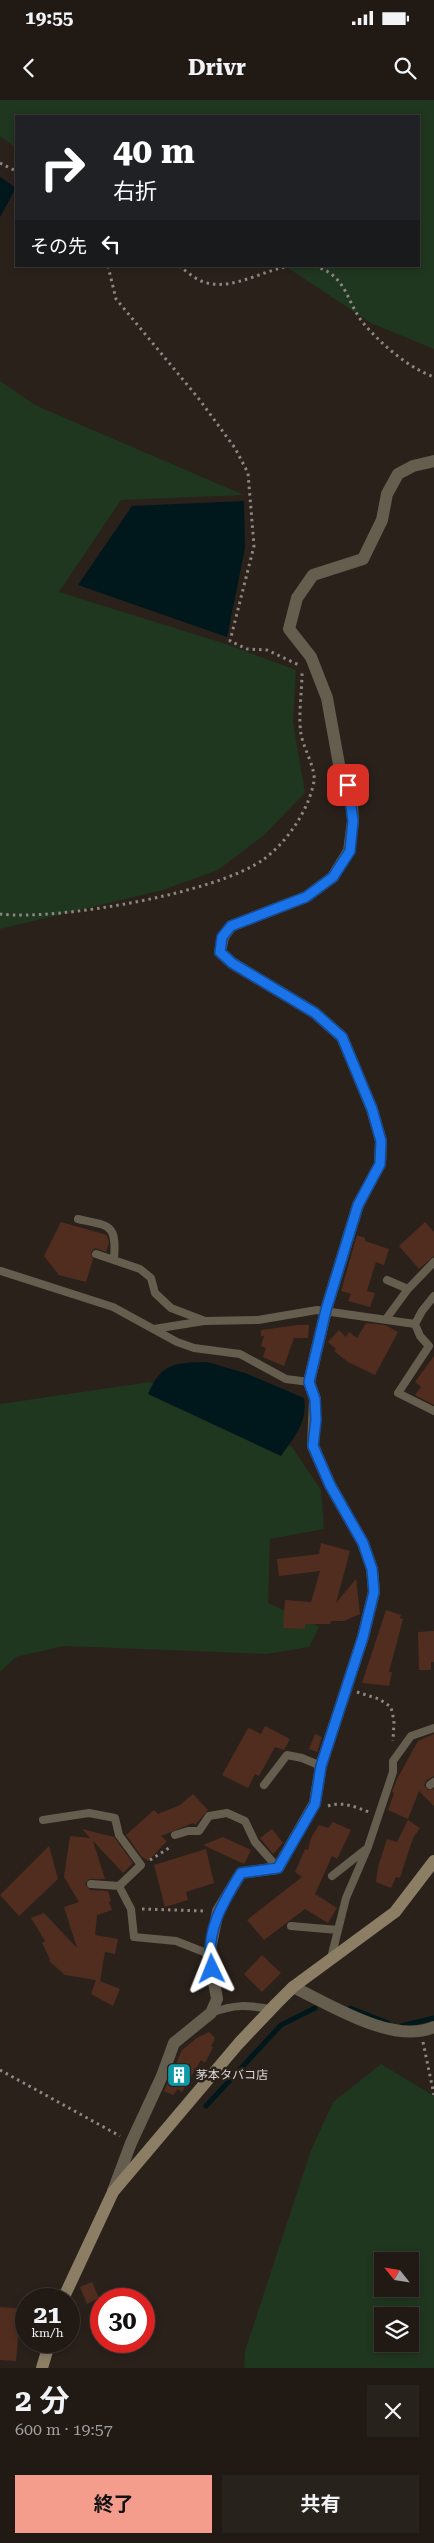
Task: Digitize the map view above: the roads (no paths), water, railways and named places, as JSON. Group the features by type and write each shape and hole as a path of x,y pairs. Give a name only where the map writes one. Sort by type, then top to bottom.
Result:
{"main road":[{"path":"68,2288 113,2192 239,2043 293,1988 395,1912 434,1861"},
{"path":"42,2368 46,2353"}],"street":[{"path":"113,2192 131,2143 162,2076 174,2043 211,2013 217,1999 209,1954 218,1911 241,1873 278,1868 315,1804 321,1766 338,1720 345,1691 363,1637 374,1592 372,1569 363,1543 330,1485 313,1446 316,1420 315,1399 309,1382 326,1310 358,1205 380,1164 381,1141 372,1109 342,1037 315,1013 232,963 220,952 222,937 231,926 306,897 333,877 350,851 353,821 352,805 348,785 340,770 327,698 312,657 289,629 297,598 313,575 363,560 382,520 387,494 398,474 413,466 434,461"},
{"path":"293,1988 376,2027 421,2033 434,2027"}],"lane":[{"path":"78,1219 105,1225 112,1230 116,1237 114,1259"},
{"path":"96,1254 140,1269 151,1278 155,1293 171,1308 205,1320"},
{"path":"386,1319 408,1289 434,1262"},
{"path":"1,1271 113,1306 154,1329 194,1348 240,1354 286,1379 309,1382"},
{"path":"388,1280 408,1289"},
{"path":"415,1324 422,1311 434,1296"},
{"path":"154,1329 205,1320 258,1320 317,1310 415,1324"},
{"path":"415,1324 420,1336 429,1346 398,1393 434,1411"},
{"path":"331,1960 346,1898 368,1847 392,1772 393,1761 411,1736 434,1728"},
{"path":"264,1785 287,1755 302,1758 321,1766"},
{"path":"44,1820 89,1813 115,1818 119,1835 141,1865 119,1886 91,1884"},
{"path":"175,1835 188,1831 199,1831 209,1816 226,1813 245,1821 255,1842 278,1868"},
{"path":"332,1876 368,1847"},
{"path":"119,1886 131,1908 134,1937 176,1941 209,1954"},
{"path":"291,1926 338,1930"},
{"path":"211,2013 230,2006 243,2005 271,2010"}],"water":[{"path":"0,177 15,187 15,190 0,217"},
{"path":"244,501 245,548 227,637 78,585 132,506"},
{"path":"207,1362 245,1373 304,1398 305,1407 302,1422 281,1456 148,1394 153,1383 164,1370 171,1366"}],"waterway":[{"path":"206,2106 281,2025 315,2008"},
{"path":"350,2008 388,2023"},
{"path":"401,2026 434,2018"}],"place":[{"name":"茅本タバコ店","path":"179,2075"}]}
